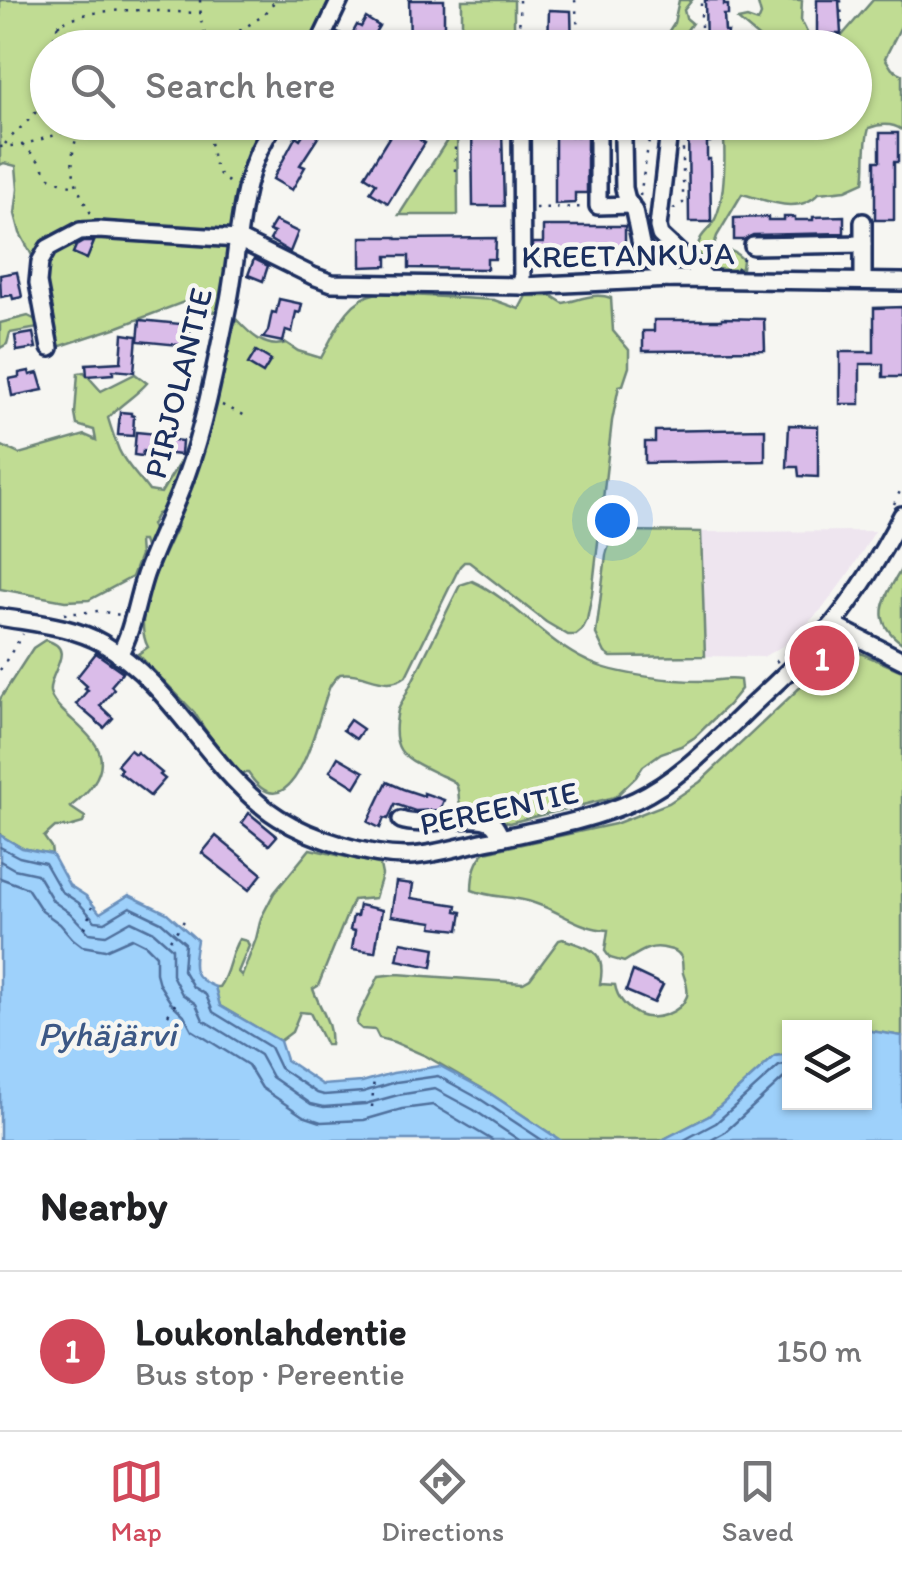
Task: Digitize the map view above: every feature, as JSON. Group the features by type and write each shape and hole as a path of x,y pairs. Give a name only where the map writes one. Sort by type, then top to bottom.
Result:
{"street":[{"path":"326,30 340,0"},
{"name":"PIRJOLANTIE","path":"119,654 132,625 146,574 186,477 230,292 246,188 264,140"},
{"path":"521,140 522,286"},
{"path":"598,140 598,206 632,208"},
{"path":"623,140 624,188 638,234 653,264 670,279"},
{"path":"673,140 659,217 660,235 708,279"},
{"path":"863,222 863,282"},
{"path":"50,348 38,268 48,248 72,234 98,230 238,239"},
{"name":"KREETANKUJA","path":"238,239 313,276 354,284 522,286 670,279 902,282"},
{"path":"744,256 863,244"},
{"name":"PEREENTIE","path":"0,616 86,636 119,654 166,698 218,760 278,817 302,830 352,847 406,856 598,815 653,791 703,753 833,625 902,516"},
{"path":"833,625 902,660"},
{"path":"401,820 418,824 485,820 495,825 501,837"}],"path":[{"path":"200,0 205,30"},
{"path":"240,30 261,17 276,0"},
{"path":"514,30 519,28 518,0"},
{"path":"575,0 579,30"},
{"path":"701,0 701,30"},
{"path":"841,0 842,30"},
{"path":"56,30 58,24 74,17 122,10 200,13"},
{"path":"58,24 64,30"},
{"path":"2,146 30,120"},
{"path":"2,146 39,140"},
{"path":"74,140 72,158 77,186 98,230"},
{"path":"211,140 222,177 246,188"},
{"path":"454,171 455,140"},
{"path":"632,208 643,190 650,140"},
{"path":"659,217 684,203 678,140"},
{"path":"22,145 44,166 48,176 77,186"},
{"path":"521,208 598,206"},
{"path":"206,399 246,416"},
{"path":"52,613 117,613 132,625"},
{"path":"0,670 27,622"},
{"path":"776,662 798,641"},
{"path":"85,928 92,907"},
{"path":"170,940 184,922"},
{"path":"168,1015 176,1003"},
{"path":"372,1106 374,1076"}],"shaded area":[{"path":"875,531 823,608 786,644 763,657 705,656 701,532"}],"green space":[{"path":"0,0 331,0 317,30 30,30 30,140 261,140 237,198 228,247 227,291 214,312 189,300 58,347 42,274 20,233 15,214 16,166 0,165"},
{"path":"462,0 514,0 514,30 462,30"},
{"path":"679,0 692,0 684,10 692,23 687,30 670,30"},
{"path":"757,0 802,0 801,20 806,30 750,30 738,20 758,22 761,15"},
{"path":"873,0 902,0 902,24 885,58 892,69 902,74 902,130 886,125 872,127 872,30 847,30"},
{"path":"447,140 457,140 458,215 399,215"},
{"path":"723,140 867,140 864,182 846,190 819,193 802,204 792,205 742,194 714,245 718,252 729,251 743,260 742,268 728,271 709,265 697,249 718,212"},
{"path":"377,293 494,300 519,309 526,296 552,296 563,303 593,296 611,298 613,331 629,350 629,367 623,385 619,386 612,421 587,620 576,635 568,635 464,562 406,676 390,682 340,674 330,686 311,744 291,783 279,792 264,790 248,773 233,767 194,712 138,654 148,647 143,618 151,585 178,524 166,511 157,514 151,525 155,533 146,550 143,541 139,541 140,556 132,577 89,600 65,601 0,589 0,445 19,454 85,435 96,440 94,430 77,425 78,373 84,372 101,391 135,374 147,383 108,418 125,460 149,491 161,493 184,455 200,447 220,358 237,320 265,342 286,343 321,358 349,310 366,296"},
{"path":"28,316 36,320 38,328 10,333 7,344 0,348 0,323"},
{"path":"624,531 701,532 705,656 611,657 605,653 596,634 606,555 612,541"},
{"path":"902,568 902,643 885,625 883,607"},
{"path":"472,581 502,599 571,653 599,666 664,679 740,680 741,689 695,737 643,766 615,797 509,823 466,811 454,782 402,752 396,725 398,710 460,585"},
{"path":"45,640 55,644 61,655 50,685 52,698 94,742 101,765 90,788 70,807 85,817 83,823 55,827 44,837 52,854 22,848 0,835 0,699 33,648"},
{"path":"851,649 902,671 902,1036 872,1031 872,1020 782,1020 782,1055 775,1056 709,1116 662,1140 560,1140 426,1056 357,1025 379,976 523,983 563,939 594,952 601,964 600,984 615,985 620,999 635,1013 660,1017 679,1007 688,990 677,952 656,947 624,962 610,958 605,951 608,930 588,926 534,903 472,890 476,864 485,852 615,824 669,803 700,782 841,651"},
{"path":"310,849 378,864 382,875 375,898 353,900 318,986 313,989 328,1023 330,1045 326,1045 310,1013 300,1012 292,1032 280,1041 220,1006 215,987 223,981 239,939 249,946 238,972 242,976 261,918 274,893"}],"water":[{"name":"Pyhäjärvi","path":"0,835 22,848 52,854 69,885 86,896 100,913 129,895 167,913 197,940 194,969 200,979 215,987 220,1006 280,1041 286,1060 323,1085 362,1082 440,1066 485,1090 560,1140 0,1140"},
{"path":"872,1031 902,1036 902,1140 662,1140 709,1116 775,1056 782,1055 782,1110 872,1110"}],"building":[{"path":"409,0 444,0 444,30 410,30"},
{"path":"705,0 724,0 724,5 728,5 725,30 706,30"},
{"path":"817,0 839,0 841,30 817,30"},
{"path":"549,10 571,11 572,30 548,30"},
{"path":"366,18 379,26 377,30 354,30 357,25 361,27"},
{"path":"880,133 898,133 894,220 875,220 875,161 880,161"},
{"path":"294,140 316,140 300,165 305,167 292,190 273,179"},
{"path":"387,140 425,143 388,203 370,192 376,183 365,176"},
{"path":"472,140 502,140 504,206 473,206"},
{"path":"555,140 587,140 587,193 575,193 575,203 555,204"},
{"path":"688,140 710,140 707,159 711,222 689,222"},
{"path":"844,216 844,233 753,235 734,240 734,218 813,220"},
{"path":"275,221 298,232 290,252 270,240 274,233 269,231"},
{"path":"543,226 625,226 625,250 545,251 545,256 533,256 533,243 543,243"},
{"path":"361,237 496,238 495,259 487,259 487,269 409,268 409,256 387,256 387,266 361,267"},
{"path":"83,242 94,242 87,259 73,253"},
{"path":"254,259 268,266 263,281 248,275"},
{"path":"17,272 22,297 1,297 0,275"},
{"path":"279,299 302,304 292,332 286,330 283,342 263,338"},
{"path":"902,307 902,377 883,377 883,364 860,364 860,404 840,404 840,352 874,352 874,308"},
{"path":"764,319 765,350 643,351 643,331 654,331 654,320"},
{"path":"140,320 191,325 189,346 138,341"},
{"path":"33,333 36,348 17,351 15,336"},
{"path":"123,334 137,336 134,372 113,370 113,374 87,376 86,364 121,362"},
{"path":"256,351 271,360 263,373 248,364"},
{"path":"29,371 30,375 38,373 43,390 12,396 9,379"},
{"path":"120,412 134,416 133,436 118,435"},
{"path":"789,425 818,426 818,477 799,476 798,467 787,467"},
{"path":"765,429 765,461 645,463 645,442 655,442 655,431"},
{"path":"136,432 168,435 167,439 182,441 181,455 143,451 142,456 134,455"},
{"path":"96,653 123,672 100,706 113,718 104,728 76,704 88,690 77,677"},
{"path":"350,720 363,729 356,739 343,730"},
{"path":"130,750 165,779 150,796 119,772 117,765"},
{"path":"338,757 364,772 355,787 330,771"},
{"path":"387,782 444,800 440,810 415,811 395,804 380,828 368,822"},
{"path":"249,813 277,836 269,845 242,823"},
{"path":"216,836 262,874 249,890 202,853"},
{"path":"396,882 413,884 411,898 457,905 456,911 462,912 459,930 391,916"},
{"path":"359,905 382,910 375,952 352,949 355,931 350,930"},
{"path":"401,942 435,948 432,967 397,960"},
{"path":"633,971 663,985 654,1003 626,991"}],"place":[{"name":"Loukonlahdentie","path":"822,658"}]}
